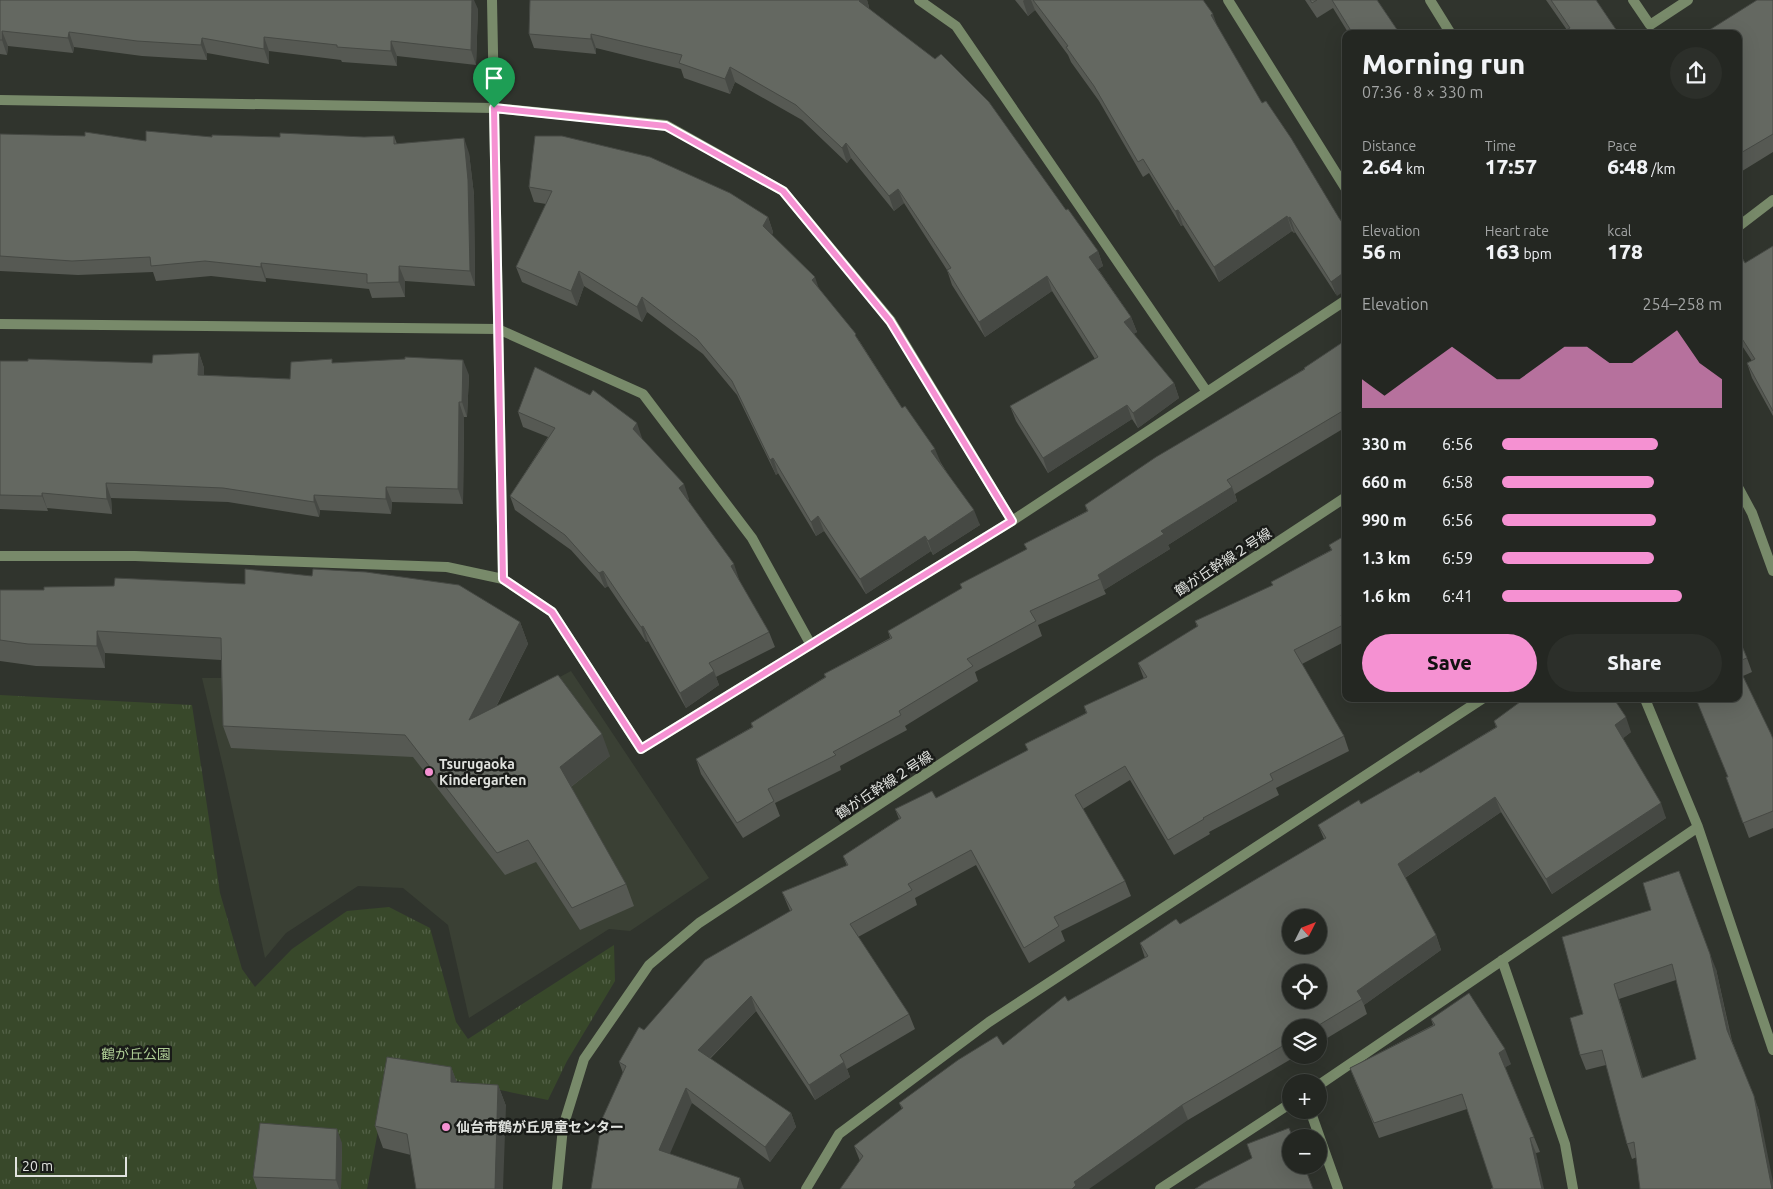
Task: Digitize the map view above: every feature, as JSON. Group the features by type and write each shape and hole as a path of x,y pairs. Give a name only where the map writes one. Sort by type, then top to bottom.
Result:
{"street":[{"path":"492,0 503,579"},
{"path":"919,0 956,26 1207,392"},
{"path":"1228,0 1342,183"},
{"path":"1430,0 1449,30"},
{"path":"1633,0 1650,25 1688,0"},
{"path":"0,100 494,108 666,126 783,191 890,321 1012,521"},
{"path":"1742,224 1773,200"},
{"path":"0,556 135,556 447,567 503,579 552,612 641,749 1012,521 1342,303"},
{"path":"0,324 498,329 643,394 752,538 811,644"},
{"path":"1742,495 1752,513 1773,571"},
{"name":"鶴が丘幹線２号線","path":"557,1189 563,1127 584,1059 649,965 698,923 1342,500"},
{"path":"806,1189 839,1134 981,1028 1477,702"},
{"path":"1646,702 1698,827 1773,1050"},
{"path":"1327,1079 1698,827"},
{"path":"1502,960 1565,1144 1573,1189"},
{"path":"1160,1189 1282,1109"},
{"path":"1313,1119 1338,1189"}],"shaded area":[{"path":"571,671 709,878 630,931 609,929 469,1018 448,925 403,888 358,886 286,933 265,958 202,678 437,677 485,717"}],"green space":[{"name":"鶴が丘公園","path":"0,695 192,705 220,893 242,969 255,987 292,949 347,911 389,907 430,928 456,1022 468,1039 614,945 615,981 567,1061 548,1100 390,1067 367,1189 0,1189"}],"building":[{"path":"0,0 472,0 471,50 391,41 391,51 337,47 337,45 264,37 264,49 202,38 201,45 137,41 69,32 68,38 2,31 2,40 0,40"},
{"path":"530,0 860,0 935,59 941,54 989,102 1066,210 1068,209 1098,251 1089,257 1131,317 1124,322 1174,383 1133,413 1127,405 1043,458 1010,406 1098,357 1047,276 979,322 947,270 951,268 898,189 889,196 846,143 842,148 796,105 730,67 725,79 679,63 682,55 591,34 591,39 529,34"},
{"path":"1033,0 1203,0 1213,14 1211,15 1262,103 1266,101 1291,138 1342,222 1342,274 1331,282 1290,217 1288,218 1287,216 1214,267 1178,210 1175,211 1143,159 1138,162 1094,86 1066,47 1068,46"},
{"path":"1332,0 1377,0 1397,30 1351,30"},
{"path":"1551,0 1596,0 1616,30 1566,30 1570,28"},
{"path":"1757,0 1773,0 1773,134 1742,152 1742,30 1709,30"},
{"path":"146,131 212,137 212,135 280,137 280,133 364,137 394,136 394,144 464,138 468,180 470,271 399,266 399,282 367,283 367,274 261,263 261,267 205,261 151,266 150,257 72,261 0,256 0,134 85,136 85,132 146,141"},
{"path":"535,136 562,136 650,157 730,193 768,217 763,226 815,277 812,280 856,334 902,408 905,406 935,449 931,451 974,510 928,541 925,536 860,579 818,516 811,522 773,458 770,460 732,381 697,339 642,297 637,307 579,271 571,291 516,267 552,191 529,187"},
{"path":"1773,246 1773,411 1747,363 1755,359 1742,339 1742,258 1745,263"},
{"path":"1342,343 1342,411 1227,480 1232,487 1161,531 1164,534 1098,575 1100,579 1030,611 1036,621 967,659 973,666 899,711 901,715 833,752 836,755 768,789 774,801 737,823 696,759 753,727 751,723 826,677 824,674 892,638 888,631 962,588 960,584 1027,549 1024,544 1088,511 1085,505 1156,457 1304,368"},
{"path":"199,353 198,375 290,379 291,362 332,359 332,363 405,359 405,357 463,360 462,402 459,402 458,489 386,487 386,499 314,495 314,502 223,488 106,483 107,499 42,493 42,496 0,495 0,361 28,361 28,359 152,363 153,355"},
{"path":"535,367 590,395 593,390 637,423 633,429 684,484 679,488 734,564 731,566 769,632 709,663 714,671 680,693 643,626 641,627 603,571 599,573 565,535 510,496 555,428 518,412"},
{"path":"1342,537 1342,626 1294,650 1344,736 1270,774 1273,780 1203,818 1168,840 1125,766 1075,795 1125,881 1054,917 1059,926 1024,948 971,850 908,884 912,890 850,924 909,1014 840,1055 844,1062 809,1085 751,996 698,1050 791,1113 765,1147 686,1088 659,1150 740,1178 737,1189 591,1189 602,1119 626,1066 619,1062 639,1027 644,1030 705,960 792,910 782,892 848,865 843,856 901,818 895,809 932,791 936,798 1028,750 1025,744 1087,713 1084,706 1147,677 1138,663 1198,626 1195,621 1273,585 1271,582 1332,550 1329,545"},
{"path":"245,569 312,576 313,569 366,572 459,585 520,622 469,720 558,675 602,734 560,767 626,884 572,908 528,840 497,853 405,735 223,726 221,638 97,631 97,646 28,644 0,640 0,590 44,590 44,587 114,586 115,578 245,584"},
{"path":"1742,646 1747,658 1742,660"},
{"path":"1742,674 1773,739 1773,811 1743,823 1726,777 1728,777 1697,702 1742,702"},
{"path":"1520,702 1616,702 1626,717 1615,725 1661,803 1546,879 1495,797 1398,864 1436,935 1357,991 1362,999 1327,1020 1282,1019 1282,1046 1182,1105 1074,1182 1076,1185 1072,1189 840,1189 863,1156 854,1146 903,1108 899,1103 958,1060 997,1036 1003,1045 1065,996 1068,1001 1148,956 1140,943 1176,919 1180,924 1326,838 1318,825 1359,800 1361,804 1419,771 1420,773 1497,727 1494,721"},
{"path":"1679,871 1710,954 1727,1030 1754,1096 1772,1189 1640,1189 1634,1142 1627,1144 1602,1050 1580,1055 1570,1018 1583,1014 1562,937 1651,910 1643,883","holes":["1672,964 1696,1059 1642,1078 1614,984"]},
{"path":"1469,993 1505,1049 1499,1053 1534,1137 1530,1138 1542,1189 1491,1189 1493,1188 1462,1094 1374,1123 1350,1068 1435,1025 1431,1019"},
{"name":"仙台市鶴が丘児童センター","path":"387,1057 451,1067 451,1082 498,1085 495,1189 416,1189 407,1134 375,1126"},
{"path":"260,1123 337,1129 336,1180 253,1177"},
{"path":"1282,1131 1282,1174 1307,1174 1313,1189 1195,1189 1252,1158 1247,1144"}],"place":[{"name":"Tsurugaoka Kindergarten","path":"429,772"},
{"name":"仙台市鶴が丘児童センター","path":"446,1127"}],"route":[{"path":"494,108 666,126 783,191 890,321 1012,521 641,749 552,612 503,579 494,108"}]}
